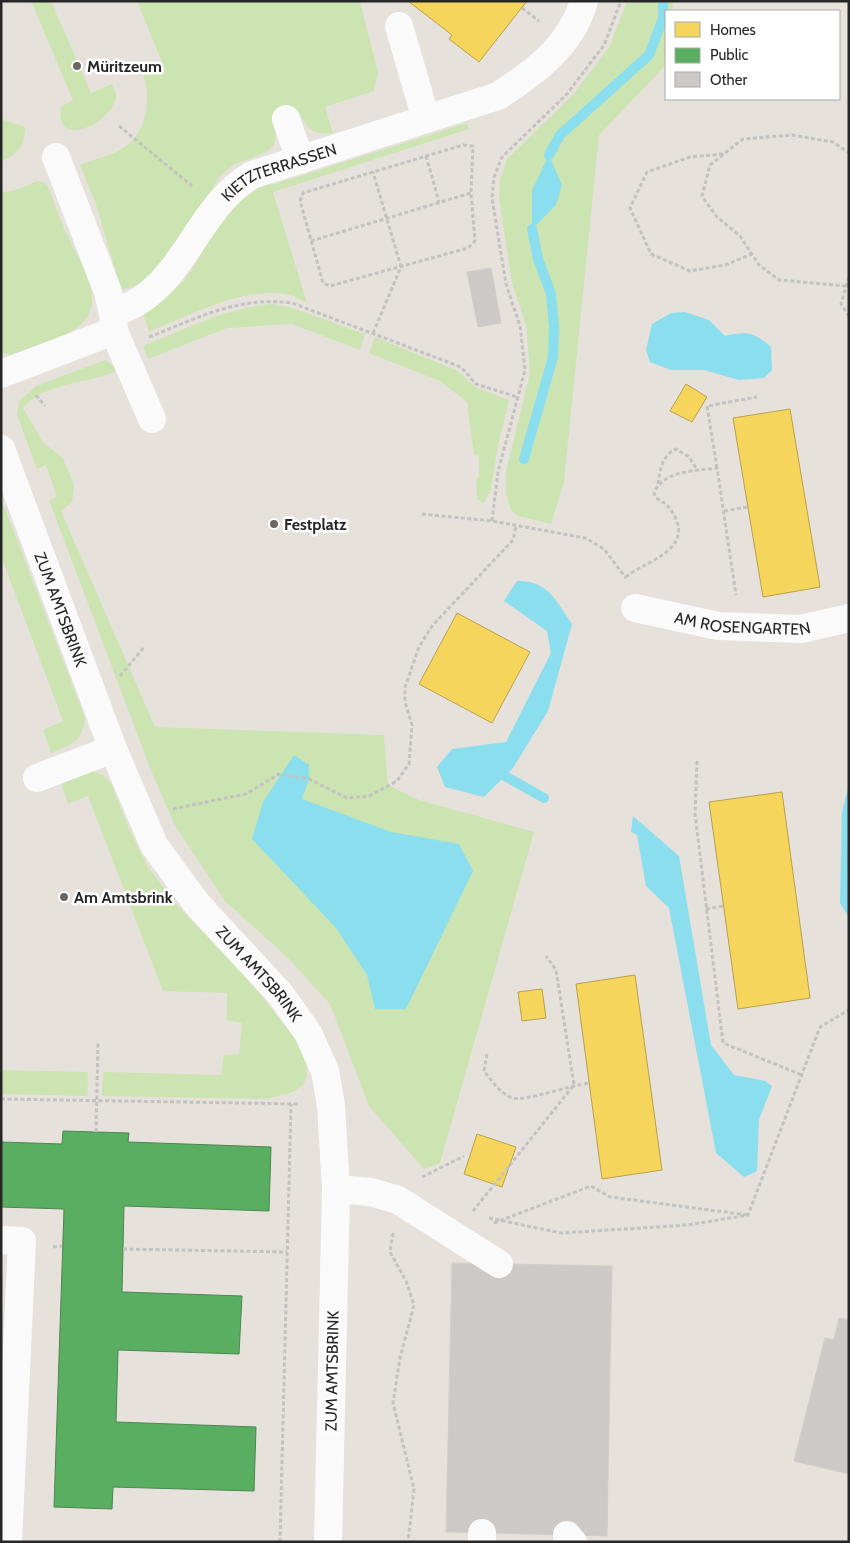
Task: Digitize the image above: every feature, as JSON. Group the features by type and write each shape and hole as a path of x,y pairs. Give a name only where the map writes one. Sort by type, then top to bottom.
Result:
{"street":[{"name":"KIETZTERRASSEN","path":"1,374 115,330 129,308 150,294 176,268 216,205 234,186 252,175 498,96 531,75 565,42 584,1"},
{"path":"399,26 426,119"},
{"path":"286,119 300,160"},
{"path":"56,157 105,283 115,330 152,419"},
{"name":"ZUM AMTSBRINK","path":"1,449 113,749 154,846 197,904 281,995 308,1032 325,1071 331,1105 336,1189 328,1542"},
{"name":"AM ROSENGARTEN","path":"635,608 718,626 801,628 849,618"},
{"path":"37,778 113,749"},
{"path":"336,1189 371,1192 398,1200 499,1264"},
{"path":"1,1240 22,1241 8,1542"}],"path":[{"path":"492,521 498,472 524,370 520,326 506,284 492,198 494,177 502,157 567,94 604,45 621,1"},
{"path":"119,126 216,205"},
{"path":"846,286 779,280 759,266 740,236 716,217 702,196 710,165 742,138 792,135 833,142 849,153"},
{"path":"464,145 473,146 471,192 475,241 468,248 401,267 330,286 323,283 300,201 303,193 374,172 464,145"},
{"path":"724,154 690,157 647,172 630,208 651,254 690,271 726,265 752,254"},
{"path":"426,156 439,202"},
{"path":"372,333 401,267 374,172"},
{"path":"311,241 471,192"},
{"path":"849,277 841,304 849,316"},
{"path":"115,330 147,338 219,309 246,302 269,300 292,303 461,367 476,384 518,397"},
{"path":"737,626 738,611 707,406 757,396"},
{"path":"626,577 633,570 667,553 673,547 678,534 677,522 669,505 656,498 654,493 658,484 662,462 670,451 676,448 689,457 698,471"},
{"path":"658,484 672,475 717,468"},
{"path":"724,511 747,507"},
{"path":"422,514 492,521 585,538 604,549 626,577 635,608"},
{"path":"142,818 160,810 188,807 214,799 246,794 279,774 309,779 347,798 369,796 397,780 410,764 412,725 405,702 405,687 419,647 432,626 513,540 516,526"},
{"path":"697,761 695,814 723,1043 802,1075"},
{"path":"706,910 723,906"},
{"path":"475,1215 467,1215 574,1085 556,970 546,956"},
{"path":"748,1215 820,1027 849,1010"},
{"path":"96,1132 95,1101 98,1042"},
{"path":"487,1054 484,1071 497,1088 513,1098 529,1098 574,1085 589,1083"},
{"path":"1,1100 331,1105"},
{"path":"280,1542 291,1104"},
{"path":"408,1542 414,1489 393,1403 400,1358 414,1305 406,1281 390,1252 398,1200 422,1177 464,1156"},
{"path":"485,1227 591,1186 610,1197 748,1215"},
{"path":"485,1217 561,1232 688,1225 748,1215"},
{"path":"123,1249 287,1252"}],"green space":[{"path":"31,1 51,1 91,93 112,84 116,94 114,103 102,119 93,125 74,130 67,128 62,122 61,107 73,100"},
{"path":"137,1 360,1 378,72 374,91 325,107 333,133 326,134 312,130 299,112 274,122 276,133 274,145 266,152 233,165 220,176 173,251 140,285 121,290 96,204 80,165 125,147 136,135 145,118 147,89 142,71 162,62"},
{"path":"627,1 673,1 673,10 665,10 665,66 599,135 564,482 551,524 518,516 511,510 506,495 506,472 530,373 526,325 512,283 499,198 500,180 507,159 573,95 610,46"},
{"path":"1,119 25,127 24,139 16,153 1,161"},
{"path":"467,123 469,129 273,192 307,303 289,295 272,293 254,294 218,304 149,332 144,315 154,303 172,291 186,278 227,208 243,193 267,181 272,185"},
{"path":"37,181 44,182 48,187 64,228 87,275 92,298 91,309 85,320 68,334 11,355 1,353 1,193 19,189"},
{"path":"270,304 290,307 365,334 360,350 292,324 227,328 148,359 143,346 221,315"},
{"path":"375,337 458,371 475,387 509,400 498,446 491,489 484,503 477,499 476,480 479,477 479,456 474,455 467,402 440,381 369,353"},
{"path":"105,360 115,367 115,372 54,388 33,399 23,408 43,442 63,458 74,485 72,502 61,511 155,727 384,735 388,785 419,800 534,832 440,1163 424,1169 369,1106 330,1004 288,958 225,901 174,824 150,768 49,500 57,497 46,465 37,469 17,415 19,401 36,386"},
{"path":"1,498 85,718 84,726 78,738 70,745 51,753 43,730 63,721 1,556"},
{"path":"93,771 103,775 111,783 129,829 148,867 177,905 253,985 300,1045 306,1061 307,1076 303,1085 293,1092 267,1099 102,1096 103,1072 221,1075 224,1055 239,1054 242,1023 227,1020 227,993 163,991 88,796 68,804 60,780"},
{"path":"1,1070 88,1072 87,1096 1,1094"}],"water":[{"path":"549,155 562,185 556,205 532,229 532,190"},
{"path":"685,312 709,320 725,336 744,333 760,338 771,347 772,370 764,378 739,380 704,370 671,370 650,362 646,350 652,324 671,313"},
{"path":"517,581 536,584 544,588 556,600 572,624 548,711 513,768 484,797 445,787 437,767 452,749 506,742 551,653 547,631 504,601"},
{"path":"294,755 309,765 309,779 302,799 391,832 459,844 473,871 406,1009 375,1009 367,975 336,928 252,839 263,802"},
{"path":"849,784 849,918 840,903 842,812"},
{"path":"633,816 679,856 711,1045 734,1075 765,1081 772,1086 759,1120 757,1171 744,1177 716,1153 669,908 646,886 637,835 631,832"}],"building: Homes":[{"path":"408,1 527,1 479,62 449,39 452,35"},
{"path":"686,384 707,397 692,422 670,411"},
{"path":"790,409 820,587 763,597 733,418"},
{"path":"457,613 530,652 492,723 419,684"},
{"path":"782,792 810,998 738,1009 709,802"},
{"path":"635,975 662,1170 602,1179 576,984"},
{"path":"542,989 546,1018 522,1021 518,992"},
{"path":"477,1134 516,1147 502,1187 464,1174"}],"building: Public":[{"path":"63,1131 129,1133 128,1142 271,1147 269,1211 124,1206 122,1292 242,1296 239,1354 118,1350 116,1422 256,1427 254,1491 113,1487 112,1509 54,1507 64,1209 1,1207 1,1142 62,1144"}],"building: Other":[{"path":"491,268 501,323 478,327 467,272"},
{"path":"452,1263 612,1266 607,1536 446,1532"},
{"path":"839,1318 849,1320 849,1474 794,1461 825,1338 834,1340"}],"waterway":[{"path":"549,155 560,135 649,55 663,18 663,1"},
{"path":"524,459 553,357 554,327 551,294 538,259 532,229"},
{"path":"505,776 544,798"}],"place":[{"name":"Müritzeum","path":"77,66"},
{"name":"Festplatz","path":"274,524"},
{"name":"Am Amtsbrink","path":"64,897"}]}
